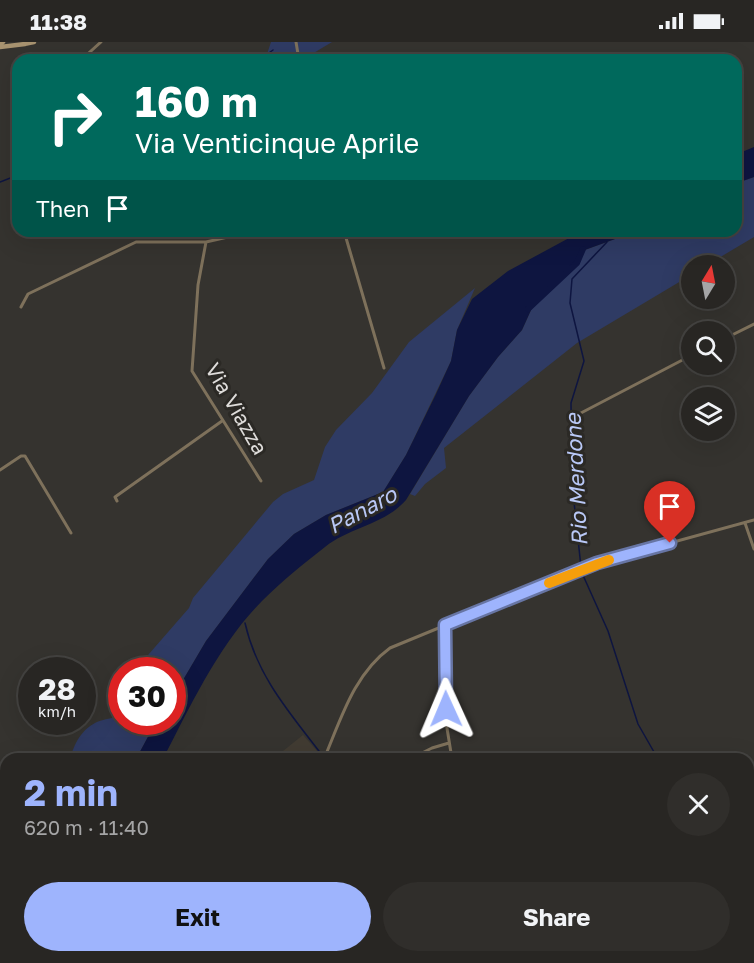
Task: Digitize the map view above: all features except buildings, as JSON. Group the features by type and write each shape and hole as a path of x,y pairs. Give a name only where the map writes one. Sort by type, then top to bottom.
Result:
{"main road":[{"path":"1,44 35,42"}],"street":[{"path":"88,54 101,42"},
{"path":"21,307 28,294 135,242 206,243 230,237"},
{"path":"346,237 384,368"},
{"name":"Via Viazza","path":"206,243 198,285 192,371 261,481"},
{"path":"735,334 754,324"},
{"path":"579,414 681,361"},
{"path":"117,501 115,497 222,421"},
{"path":"0,470 21,456 25,456 71,533"},
{"path":"327,753 354,689 375,658 390,648 597,563 754,520"},
{"path":"745,523 754,549"},
{"path":"445,625 445,695 450,753"},
{"path":"422,753 449,743"}],"shaded area":[{"path":"271,42 332,42 312,54 267,54"},
{"path":"754,177 754,237 724,255 681,255 681,281 577,343 444,448 446,468 425,484 415,496 410,494 469,396 498,357 522,330 536,299 577,263 582,251 620,237 742,237 742,181"},
{"path":"475,288 457,330 451,361 406,455 383,492 326,515 294,534 268,559 206,641 186,675 186,657 146,657 189,608 193,598 273,502 283,494 314,480 325,447 336,430 372,393 409,342"},
{"path":"108,719 108,735 149,735 139,753 72,753 82,735 96,735 96,722"},
{"path":"303,735 319,753 280,753"}],"water":[{"path":"754,147 754,177 742,181 742,152"},
{"path":"571,237 620,237 582,251 577,263 536,299 522,330 498,357 469,396 406,500 388,515 335,540 269,594 232,636 186,714 186,675 206,641 268,559 294,534 326,515 383,492 406,455 436,394 451,361 457,330 472,299 508,271"},
{"path":"149,735 175,735 166,753 139,753"}],"waterway":[{"path":"267,54 273,50"},
{"path":"0,182 12,177"},
{"name":"Rio Merdone","path":"581,567 572,483 571,403 584,361 570,303 572,279 607,242"},
{"name":"Panaro","path":"528,309 577,263 583,249"},
{"name":"Rio Merdone","path":"582,573 608,631 638,724 655,753"},
{"path":"245,623 250,642 266,677 286,708 320,753"}],"slow traffic":[{"path":"549,583 609,560"}],"route":[{"path":"446,709 445,625 597,563 670,543"}]}
